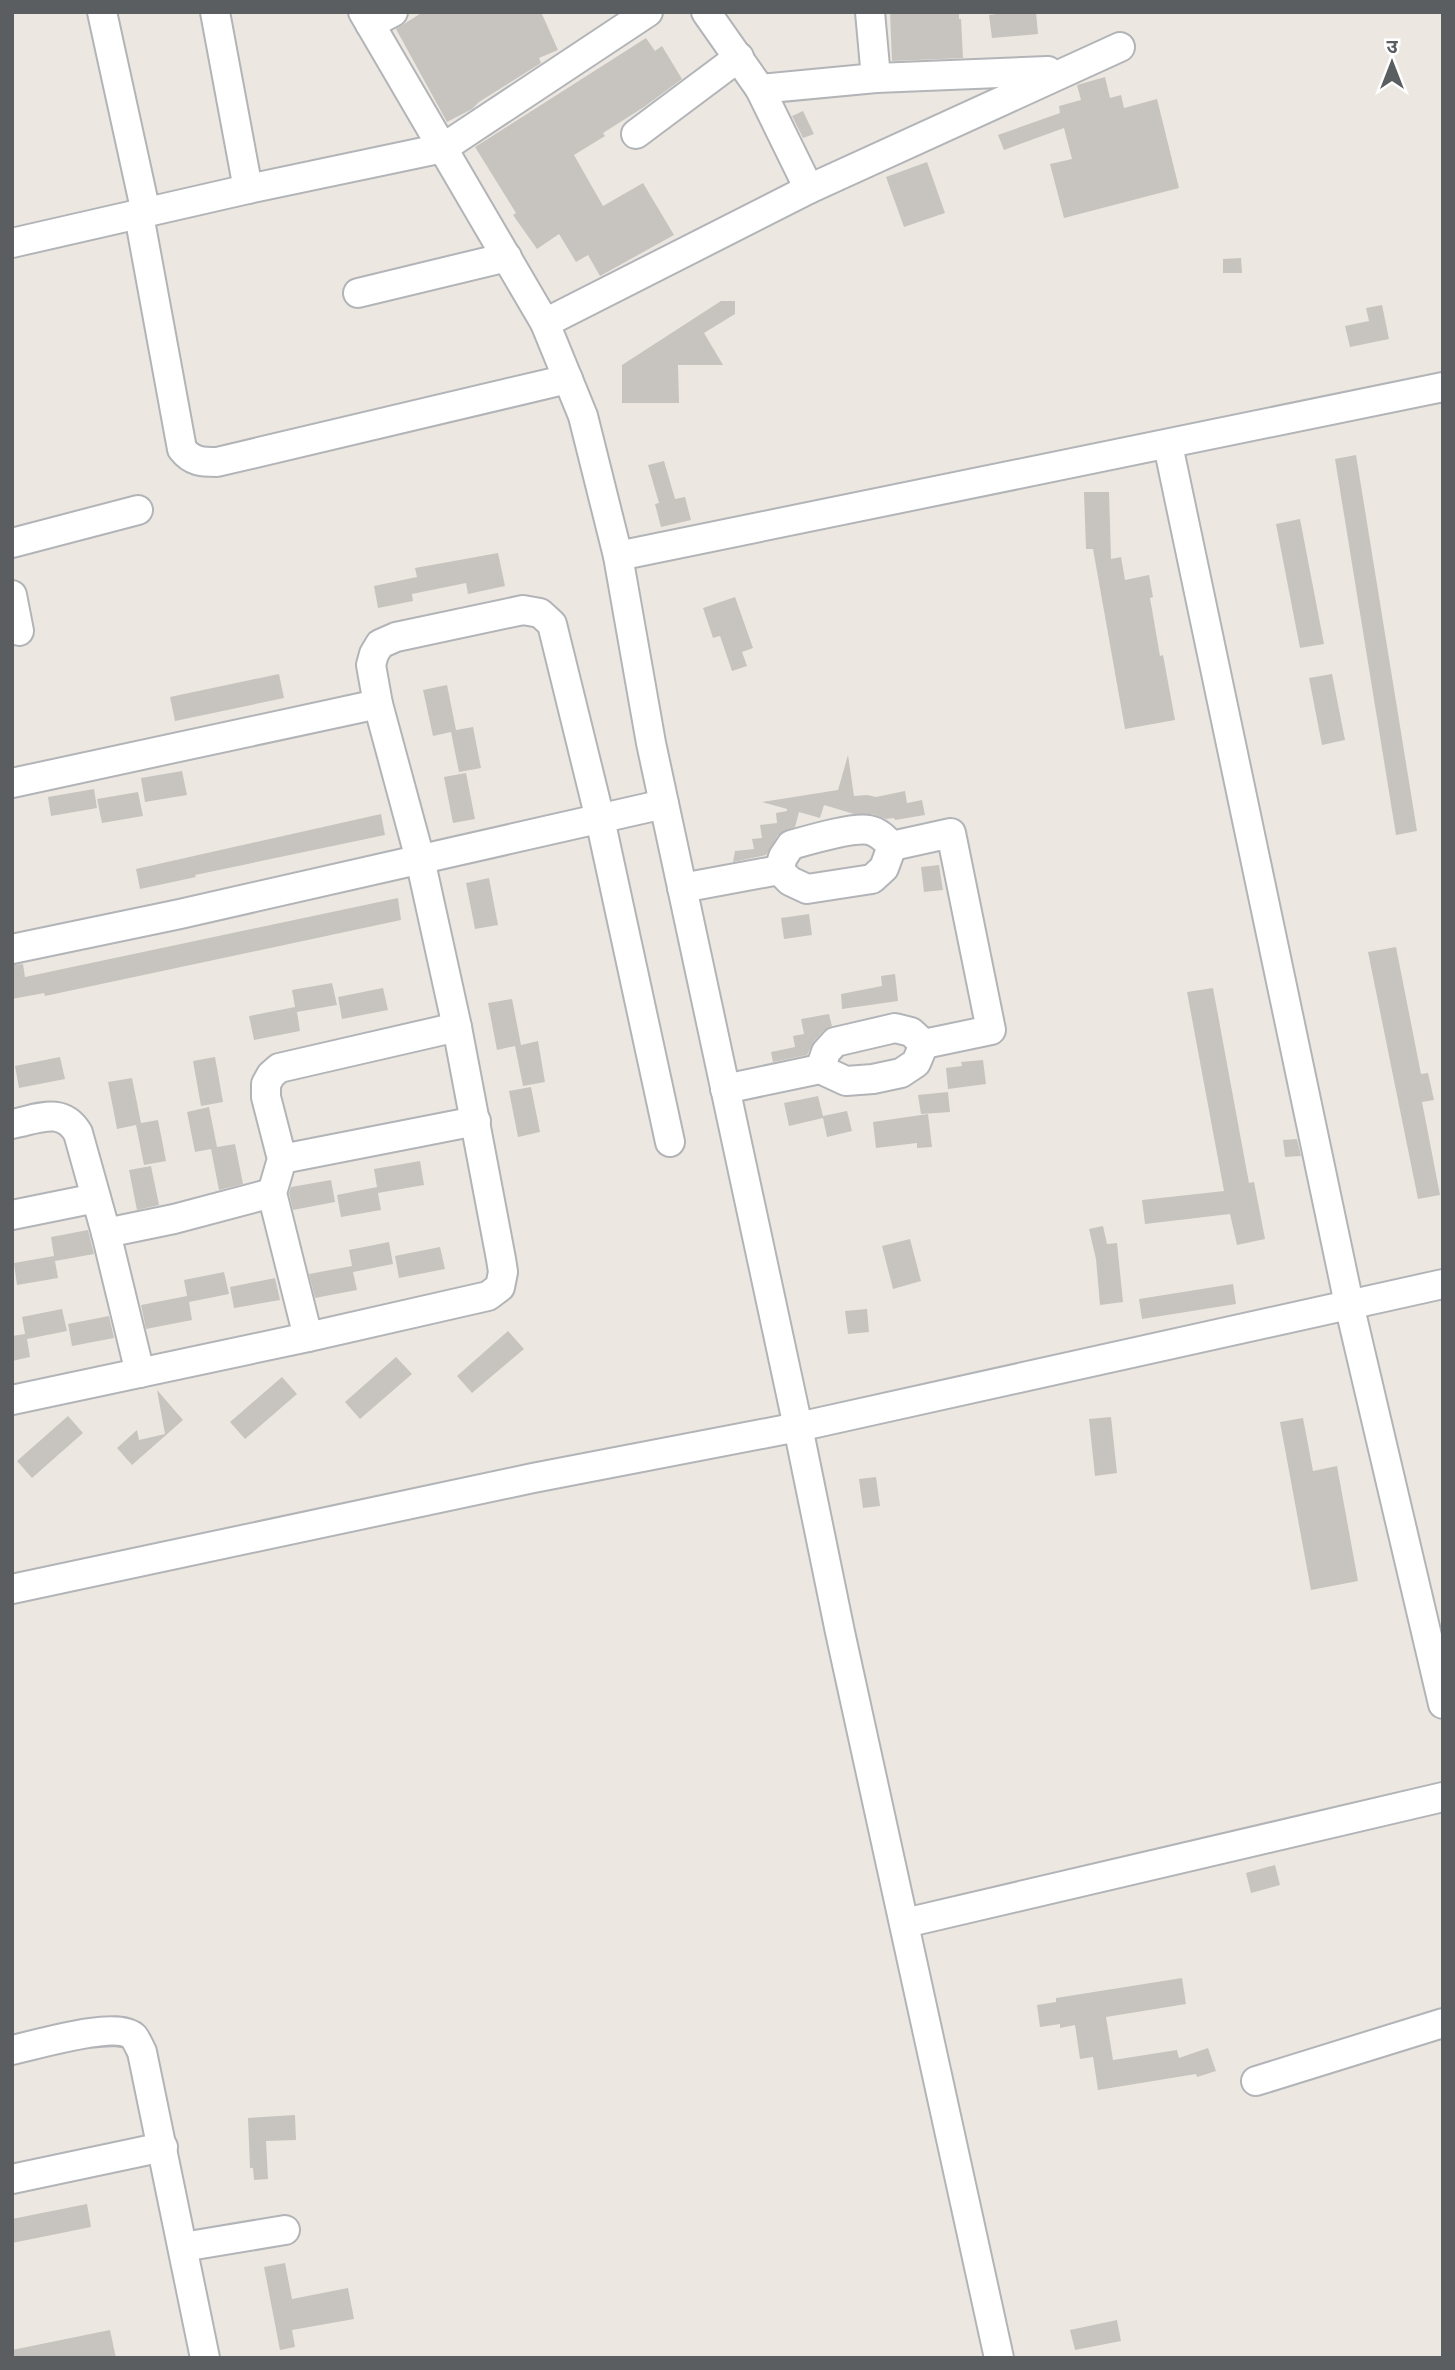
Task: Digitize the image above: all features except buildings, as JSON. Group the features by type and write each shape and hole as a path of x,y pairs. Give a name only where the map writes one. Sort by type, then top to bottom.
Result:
{"street":[{"path":"102,12 142,214 182,449 188,457 198,462 217,462 568,379"},
{"path":"215,12 248,189"},
{"path":"12,243 443,148 648,12"},
{"path":"706,12 760,89 808,189"},
{"path":"870,12 876,78"},
{"path":"375,16 443,148 545,323 583,416 618,556 664,804 840,1632 999,2358"},
{"path":"545,323 808,189 1120,47"},
{"path":"636,134 739,57"},
{"path":"760,89 876,78 1065,70"},
{"path":"358,293 507,257"},
{"path":"618,556 1443,387"},
{"path":"1168,445 1349,1304 1443,1704"},
{"path":"12,543 138,510"},
{"path":"12,596 19,631"},
{"path":"12,1400 488,1296 500,1287 503,1272 501,1259 457,1027 420,859 378,704 371,665 380,644 396,637 523,610 540,613 552,624 600,818 670,1142"},
{"path":"12,783 378,704"},
{"path":"12,949 180,914 664,804"},
{"path":"779,870 791,845 819,837 867,829 879,833 892,846"},
{"path":"892,846 951,833 991,1030 924,1044"},
{"path":"779,870 790,881 807,889 872,879 884,869 892,846"},
{"path":"682,888 779,870"},
{"path":"308,1337 272,1193 282,1159 266,1097 266,1084 279,1068 457,1027"},
{"path":"820,1069 825,1052 835,1042 895,1028 911,1032 924,1044"},
{"path":"725,1088 820,1069 846,1081 901,1073 916,1063 924,1044"},
{"path":"12,1124 52,1116 63,1117 72,1123 78,1133 140,1373"},
{"path":"282,1159 476,1121"},
{"path":"106,1233 174,1219 272,1193"},
{"path":"12,1215 96,1198"},
{"path":"12,1589 533,1478 798,1427 1443,1284"},
{"path":"905,1923 1443,1797"},
{"path":"1255,2081 1443,2023"},
{"path":"12,2050 103,2031 124,2032 134,2037 142,2052 205,2358"},
{"path":"12,2179 163,2147"},
{"path":"183,2246 285,2230"}]}
